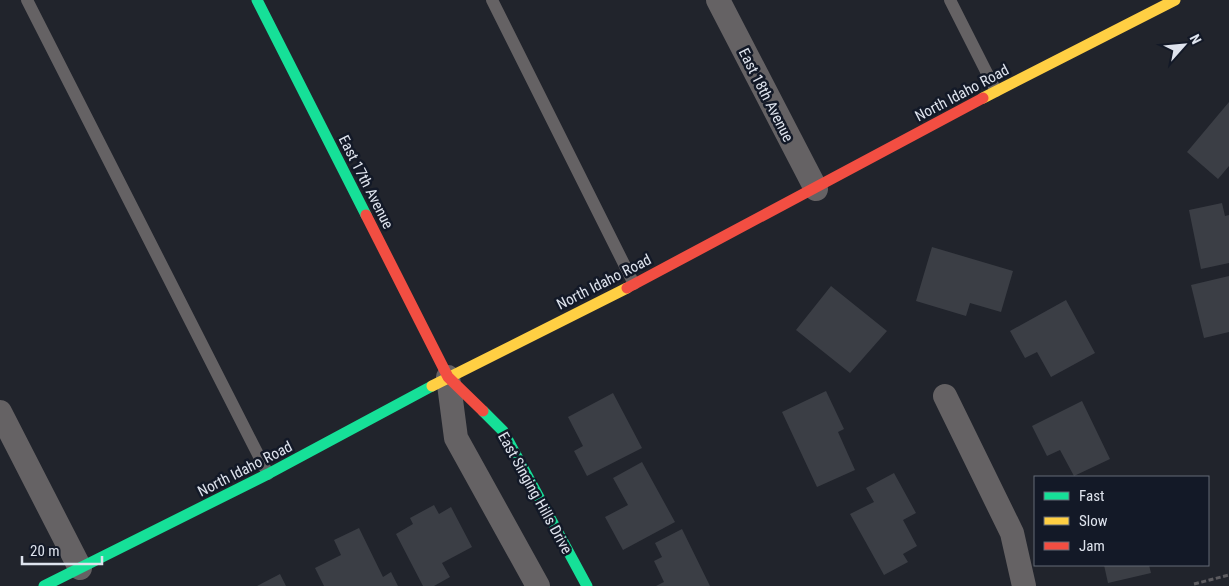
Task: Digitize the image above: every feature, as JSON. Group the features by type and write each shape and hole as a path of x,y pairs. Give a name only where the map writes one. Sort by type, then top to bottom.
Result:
{"main road":[{"name":"East 17th Avenue","path":"257,0 448,377"},
{"name":"North Idaho Road","path":"44,586 268,474 448,377 634,284 816,189 996,91 1175,0"},
{"name":"East Singing Hills Drive","path":"448,377 503,430 583,585"}],"street":[{"name":"East 18th Avenue","path":"718,0 816,189"},
{"path":"448,377 456,438 538,586"},
{"path":"945,396 1012,533 1024,586"},
{"path":"0,412 80,568"}],"lane":[{"path":"27,0 268,474"},
{"path":"492,0 634,284"},
{"path":"950,0 996,91"}],"path":[{"path":"1194,584 1229,575"}],"building":[{"path":"1229,102 1229,166 1218,179 1187,152"},
{"path":"1222,203 1225,216 1229,215 1229,263 1201,269 1189,210"},
{"path":"932,247 1013,271 1001,312 970,303 966,316 916,301"},
{"path":"1229,276 1229,332 1204,338 1191,285"},
{"path":"831,286 887,331 850,373 796,330"},
{"path":"1066,300 1095,353 1051,377 1037,352 1025,358 1010,331"},
{"path":"826,391 844,429 838,432 855,470 817,487 782,412"},
{"path":"613,393 642,448 587,476 574,451 583,446 568,417"},
{"path":"1082,401 1110,459 1074,476 1060,450 1047,456 1032,426"},
{"path":"642,462 675,522 623,550 605,517 628,505 613,478"},
{"path":"894,473 916,513 903,520 917,546 903,554 908,562 884,575 850,514 874,502 866,488"},
{"path":"434,505 439,514 451,507 472,547 442,563 450,577 434,586 423,586 396,534 413,524 410,518"},
{"path":"359,528 383,577 391,572 398,586 324,586 315,568 341,555 334,540"},
{"path":"682,529 710,586 656,586 664,582 654,561 662,557 655,543"},
{"path":"1104,566 1149,566 1151,573 1108,583"},
{"path":"280,574 286,586 257,586"}],"traffic: fast":[{"path":"257,0 366,215"},
{"path":"44,586 268,474 432,386"},
{"path":"483,411 503,431 587,586"}],"traffic: slow":[{"path":"983,98 1175,0"},
{"path":"432,386 627,288"}],"traffic: jam":[{"path":"627,288 983,98"},
{"path":"366,215 448,377 483,411"}]}
